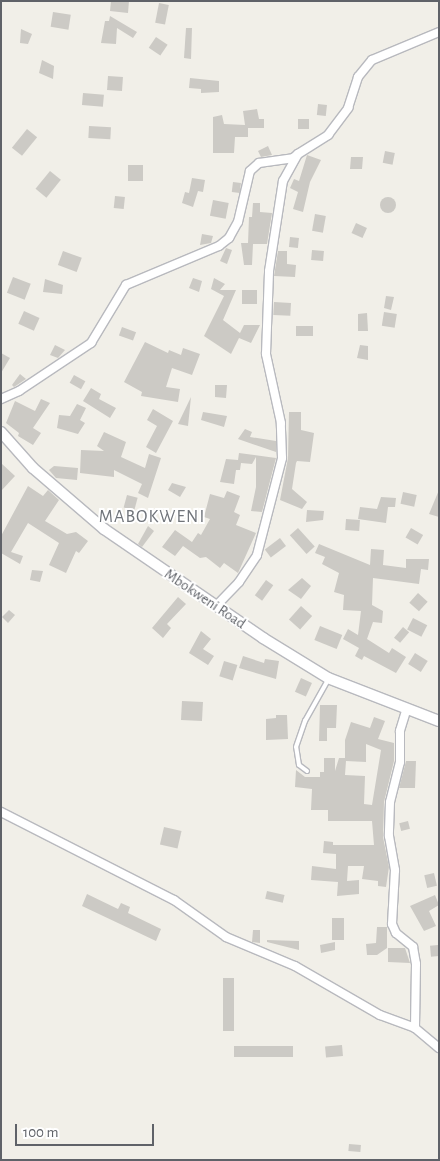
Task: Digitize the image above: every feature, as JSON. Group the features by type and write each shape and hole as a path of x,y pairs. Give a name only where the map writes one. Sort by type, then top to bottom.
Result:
{"street":[{"path":"1,398 19,391 91,343 113,302 126,285 219,246 229,238 238,222 250,170 259,163 293,158 328,135 348,108 358,77 372,60 439,32"},
{"path":"216,606 239,582 257,555 282,458 281,423 266,354 269,279 283,181 298,154"},
{"name":"Mbokweni Road","path":"1,432 33,468 104,529 216,606 328,678 406,711 439,721"},
{"path":"406,711 400,731 400,762 390,802 389,836 394,870 392,924 396,933 413,947 416,964 415,1028"},
{"path":"1,812 174,900 226,937 295,966 380,1015 415,1028 439,1048"}],"lane":[{"path":"307,772 299,765 295,757 296,747 305,721 319,701 328,678"}],"building":[{"path":"111,1 129,1 128,13 110,11"},
{"path":"159,3 169,5 165,25 155,23"},
{"path":"53,12 71,15 68,30 51,27"},
{"path":"110,16 137,32 133,38 117,28 116,44 101,43 105,21 109,21"},
{"path":"186,28 192,28 191,59 184,58"},
{"path":"21,29 32,34 28,44 20,43"},
{"path":"156,37 168,45 160,56 149,48"},
{"path":"42,60 54,66 53,79 39,73"},
{"path":"108,76 123,77 122,91 107,90"},
{"path":"190,78 219,81 219,92 201,93 201,89 189,88"},
{"path":"83,93 104,95 103,107 82,105"},
{"path":"318,104 327,105 326,116 317,115"},
{"path":"257,109 259,119 264,119 264,128 248,128 248,137 235,137 234,153 213,153 213,117 222,115 224,124 245,125 243,111"},
{"path":"298,119 309,119 309,129 298,129"},
{"path":"89,126 111,127 110,139 88,138"},
{"path":"27,129 37,137 22,156 12,148"},
{"path":"268,146 272,155 261,157 258,151"},
{"path":"385,151 395,153 393,165 383,163"},
{"path":"307,155 321,160 310,182 303,212 293,209 298,192 290,188 294,179 299,181"},
{"path":"351,157 363,157 362,169 350,169"},
{"path":"128,165 143,165 143,181 128,181"},
{"path":"50,171 61,180 46,198 36,189"},
{"path":"192,178 205,180 203,192 198,191 193,207 182,203 185,192 189,193"},
{"path":"233,182 241,183 240,193 232,192"},
{"path":"115,196 125,197 124,209 114,208"},
{"path":"388,197 396,205 388,213 380,205"},
{"path":"213,200 229,203 226,219 210,216"},
{"path":"253,203 260,203 260,212 272,213 267,244 253,244 252,265 244,265 241,243 248,243 249,217 252,217"},
{"path":"315,214 326,216 323,233 312,231"},
{"path":"356,223 367,228 362,238 352,233"},
{"path":"202,234 213,236 211,243 200,245"},
{"path":"290,237 299,238 298,248 289,247"},
{"path":"226,248 232,250 227,264 220,261"},
{"path":"312,250 324,251 323,261 311,260"},
{"path":"63,251 82,258 77,272 58,265"},
{"path":"278,251 287,251 287,264 296,265 295,277 274,276"},
{"path":"13,277 31,284 25,300 7,293"},
{"path":"193,278 202,281 199,292 189,288"},
{"path":"214,278 225,284 220,290 236,290 223,320 240,333 244,325 260,325 251,343 239,338 231,354 204,336 224,296 211,289"},
{"path":"45,279 63,285 62,294 43,292"},
{"path":"242,290 257,290 257,304 242,304"},
{"path":"386,296 394,297 391,310 384,308"},
{"path":"274,302 291,303 290,316 273,315"},
{"path":"24,311 40,318 34,331 18,324"},
{"path":"384,312 397,314 395,328 382,326"},
{"path":"367,313 368,331 358,331 358,314"},
{"path":"296,326 313,326 313,336 296,336"},
{"path":"122,327 136,332 133,341 119,335"},
{"path":"145,342 168,353 169,350 181,355 183,348 200,354 192,375 172,368 166,387 180,389 178,402 141,396 142,392 124,382"},
{"path":"55,345 65,350 58,358 50,355"},
{"path":"360,345 368,346 368,360 357,358"},
{"path":"1,353 10,358 1,373"},
{"path":"20,374 26,379 14,387 12,385"},
{"path":"74,375 85,381 81,389 70,383"},
{"path":"215,385 227,385 226,398 215,397"},
{"path":"91,388 101,394 99,399 116,408 110,418 83,401"},
{"path":"191,397 188,426 178,424"},
{"path":"41,399 50,403 33,428 41,433 33,445 18,436 19,433 6,423 15,401 35,411"},
{"path":"77,404 86,408 80,420 85,423 78,434 57,428 59,415 70,416"},
{"path":"153,409 173,421 156,453 146,447 157,426 147,420"},
{"path":"203,412 227,416 224,427 201,420"},
{"path":"289,412 301,412 301,430 314,433 310,462 297,461 296,463 292,489 307,502 302,509 280,500 288,458"},
{"path":"245,429 252,432 250,437 276,441 276,452 238,439"},
{"path":"104,432 126,442 121,457 145,468 149,454 161,458 148,498 138,493 142,484 114,470 114,477 80,473 81,450 104,451 97,446"},
{"path":"239,453 276,458 262,512 251,511 256,487 256,457 252,464 241,463 240,470 236,470 234,484 220,482 226,459 238,460"},
{"path":"1,463 15,476 1,491"},
{"path":"54,466 78,468 77,480 56,478 49,470"},
{"path":"172,483 186,487 180,497 168,490"},
{"path":"28,486 43,496 48,490 59,500 45,521 67,534 76,532 88,541 79,553 76,551 66,573 49,565 59,543 28,523 11,552 23,556 20,564 1,553 1,536"},
{"path":"439,490 439,517 429,514"},
{"path":"227,491 240,496 234,512 240,515 236,525 256,533 238,573 224,563 220,568 206,557 200,558 183,546 175,556 162,547 175,530 192,542 198,533 201,535 210,519 204,517 210,494 224,498"},
{"path":"403,492 417,495 414,507 401,504"},
{"path":"127,495 138,498 134,510 124,508"},
{"path":"381,497 396,498 395,507 388,507 386,523 358,519 360,507 377,509"},
{"path":"307,510 324,511 323,520 306,522"},
{"path":"346,519 360,520 359,531 345,530"},
{"path":"148,526 154,531 142,547 138,544"},
{"path":"298,528 315,547 307,554 290,535"},
{"path":"411,528 423,535 418,545 406,538"},
{"path":"280,538 286,546 271,557 265,549"},
{"path":"319,544 370,565 371,549 384,550 383,565 406,568 406,559 429,559 428,570 421,569 419,584 373,578 372,605 383,611 382,623 373,622 367,639 389,653 392,648 406,657 396,673 364,656 362,660 355,656 359,648 343,639 348,629 358,635 361,611 343,610 344,595 334,592 339,573 322,564 325,557 315,553"},
{"path":"32,570 43,571 40,582 30,580"},
{"path":"302,578 311,586 301,599 288,590"},
{"path":"266,580 273,585 262,601 255,595"},
{"path":"418,593 428,602 419,611 409,603"},
{"path":"178,597 186,604 167,624 171,628 163,638 152,628"},
{"path":"301,606 312,616 300,629 289,619"},
{"path":"9,610 15,615 8,623 2,617"},
{"path":"413,618 427,625 421,637 407,630"},
{"path":"320,626 342,635 337,649 314,640"},
{"path":"403,627 409,632 400,643 394,638"},
{"path":"201,631 211,639 203,649 214,656 208,665 189,653"},
{"path":"415,653 428,661 421,672 408,664"},
{"path":"243,656 264,663 265,659 279,661 276,679 239,668"},
{"path":"224,661 237,665 233,680 219,676"},
{"path":"301,678 312,683 306,697 295,692"},
{"path":"182,701 203,702 202,721 181,720"},
{"path":"320,705 337,705 336,728 327,728 327,741 319,741"},
{"path":"276,715 287,715 288,739 266,740 266,719 276,718"},
{"path":"374,717 385,721 378,739 394,743 394,761 384,802 383,837 389,867 386,887 378,886 378,881 362,879 364,866 348,866 347,881 359,880 359,894 337,896 338,882 311,880 312,866 336,869 336,854 323,853 324,841 333,842 333,845 374,845 372,821 328,821 328,810 311,810 312,789 295,787 296,770 305,777 320,777 320,772 324,772 324,758 335,758 335,771 339,758 345,758 345,740 351,722 370,728","holes":["366,744 381,750 372,805 364,804 365,776 345,775 346,761 366,762"]},
{"path":"406,761 416,761 415,788 399,788"},
{"path":"408,821 410,829 401,831 399,823"},
{"path":"164,827 182,831 177,849 160,845"},
{"path":"434,873 437,886 427,888 424,875"},
{"path":"267,891 285,895 283,903 265,899"},
{"path":"87,894 118,909 121,903 130,907 128,913 161,929 156,941 82,906"},
{"path":"435,895 439,905 429,911 436,926 424,931 410,906"},
{"path":"332,918 344,918 344,940 332,940"},
{"path":"377,927 387,927 387,948 377,955 367,955 366,944 376,943"},
{"path":"253,930 260,930 260,943 252,942"},
{"path":"267,940 299,941 299,950 267,942"},
{"path":"335,942 335,950 321,953 320,945"},
{"path":"438,945 439,956 431,957 430,946"},
{"path":"388,948 405,948 410,963 388,962"},
{"path":"223,978 234,978 234,1031 223,1031"},
{"path":"342,1045 343,1056 326,1057 325,1046"},
{"path":"234,1046 293,1046 293,1057 234,1057"},
{"path":"349,1144 361,1145 360,1152 348,1151"}],"district":[{"name":"MABOKWENI","path":"152,517"}]}
